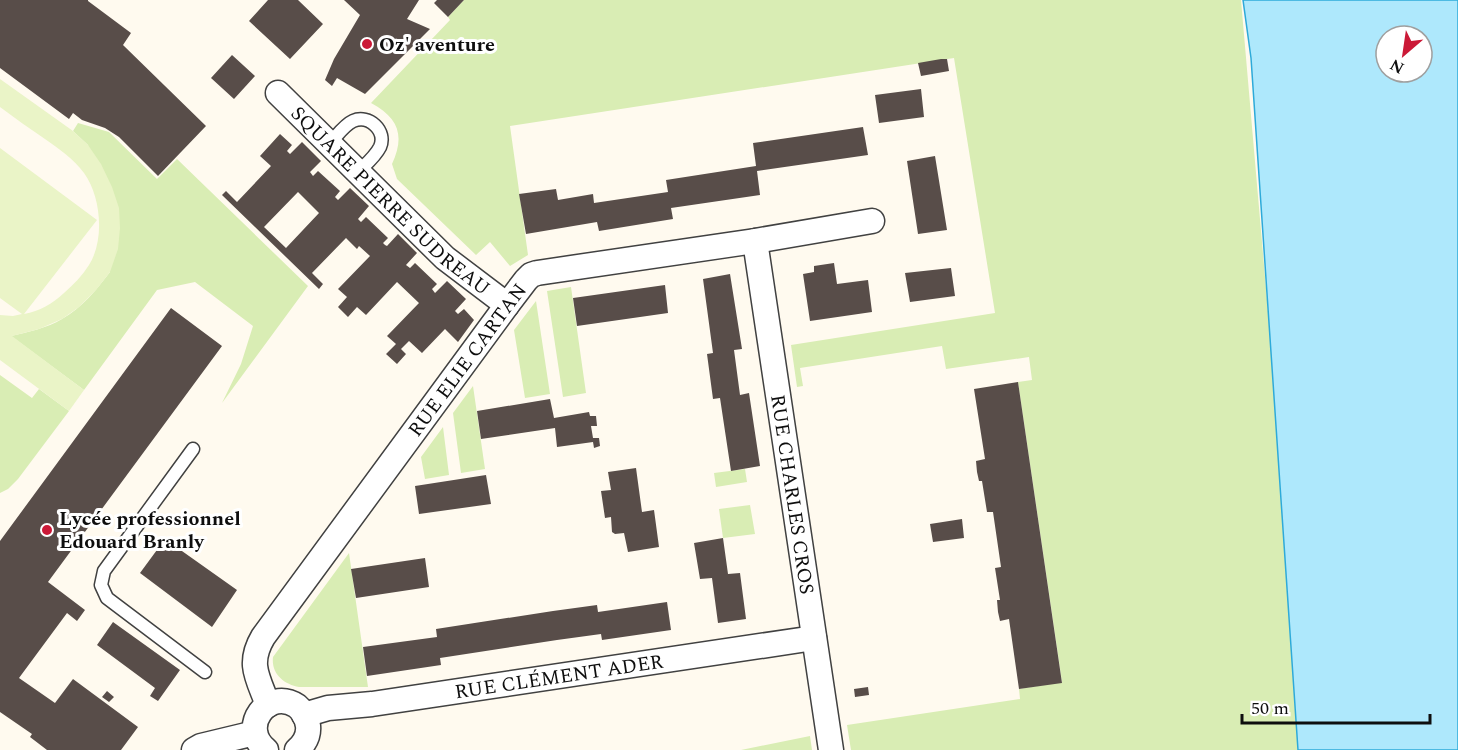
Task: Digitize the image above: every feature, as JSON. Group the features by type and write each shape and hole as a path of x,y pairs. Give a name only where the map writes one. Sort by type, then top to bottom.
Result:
{"street":[{"name":"SQUARE PIERRE SUDREAU","path":"278,93 445,258 507,305"},
{"name":"RUE ELIE CARTAN","path":"268,705 255,668 254,657 263,637 531,275 872,221"},
{"name":"RUE CHARLES CROS","path":"755,241 831,750"},
{"name":"RUE CLÉMENT ADER","path":"304,715 328,708 372,704 814,638"},
{"path":"194,750 201,746 260,742 254,726 256,718 264,707 276,702 284,702 300,708 308,722 306,739 297,750"}],"lane":[{"path":"329,144 348,124 354,121 361,119 374,123 381,134 379,148 358,172"},
{"path":"193,449 104,571 101,585 107,598 205,672"}],"green space":[{"path":"464,0 1241,0 1271,346 1298,750 851,750 847,725 1020,699 1019,689 1062,682 1018,382 1032,380 1029,357 946,369 942,346 800,368 803,386 797,387 791,345 995,313 954,58 510,126 528,255 510,266 490,242 476,255 397,179 392,164 398,145 397,129 388,115 371,103 450,20 448,17"},
{"path":"0,79 73,131 88,145 101,164 119,208 118,249 110,272 96,290 79,307 62,319 39,329 12,336 84,390 69,411 0,360 0,315 22,314 0,298 0,148 97,220 24,314 41,309 55,300 74,284 86,269 94,255 97,243 99,218 97,206 90,183 76,163 0,107"},
{"path":"78,123 109,132 157,179 177,159 308,286 222,403 241,364 253,326 195,282 157,290 84,390 11,336 44,327 69,315 88,298 110,272 88,145 73,131"},
{"path":"571,287 586,393 563,397 547,291"},
{"path":"536,301 550,394 525,398 514,330"},
{"path":"0,375 32,398 39,389 69,411 18,479 0,493"},
{"path":"473,386 485,469 461,473 453,413"},
{"path":"443,427 449,475 425,479 421,457"},
{"path":"745,469 747,482 716,487 714,473"},
{"path":"750,505 755,534 723,538 719,509"},
{"path":"349,553 368,687 299,687 288,683 276,673 273,657"},
{"path":"810,736 812,750 741,750"}],"water":[{"path":"1243,0 1458,0 1458,750 1298,750 1251,58"}],"building":[{"path":"0,0 88,0 131,33 123,45 206,126 158,176 119,137 105,128 82,120 73,113 69,119 0,68"},
{"path":"268,0 298,0 323,24 290,59 249,21"},
{"name":"Oz' aventure","path":"344,0 419,0 407,19 430,29 365,94 337,78 332,86 325,80 334,59 360,15"},
{"path":"437,0 464,0 448,17 434,3"},
{"path":"232,55 255,76 234,99 211,78"},
{"path":"947,59 949,71 921,76 918,63"},
{"path":"921,89 924,117 879,123 875,95"},
{"path":"863,127 868,155 757,171 760,195 671,208 673,219 599,231 597,222 526,234 519,194 556,189 558,200 593,194 594,203 668,192 666,180 756,166 753,143"},
{"path":"280,134 292,145 287,151 290,154 302,142 321,161 310,172 313,176 318,171 340,191 335,197 338,200 350,188 369,206 358,219 361,222 366,217 388,238 383,243 387,246 398,234 417,253 406,265 410,268 415,263 437,284 432,289 435,293 447,281 466,299 455,311 458,314 464,309 474,320 458,342 445,329 422,353 409,341 401,349 406,354 397,364 386,354 396,344 387,336 419,303 397,282 366,315 357,307 348,317 338,307 347,297 338,289 370,256 359,246 357,249 346,238 312,273 323,284 319,289 222,195 226,191 237,202 271,166 260,156","holes":["298,192 319,213 286,248 264,227"]},
{"path":"935,156 947,230 918,234 907,161"},
{"path":"834,263 837,284 868,280 872,312 810,321 803,274 814,272 814,266"},
{"path":"951,268 955,296 910,302 905,273"},
{"path":"730,274 742,349 734,350 740,395 749,393 760,466 731,471 720,398 713,399 707,354 713,353 703,279"},
{"path":"665,285 668,313 577,326 573,298"},
{"path":"171,308 222,346 48,582 85,610 77,621 67,613 19,678 55,703 73,679 138,727 121,750 47,750 30,737 32,734 0,712 0,541"},
{"path":"1018,382 1062,683 1019,689 1009,619 1000,621 998,612 997,600 1000,600 995,568 1001,567 993,512 987,512 982,481 979,481 977,472 976,461 985,459 974,389"},
{"path":"550,399 554,418 589,412 590,416 596,416 597,426 591,426 593,438 599,438 600,446 594,448 593,442 557,447 555,428 481,439 477,411"},
{"path":"636,468 642,512 654,510 659,547 628,552 624,533 612,532 611,517 605,518 601,491 611,490 608,472"},
{"path":"486,475 491,504 419,514 415,486"},
{"path":"962,519 964,538 933,542 930,524"},
{"path":"723,538 728,574 740,573 746,619 718,623 712,578 700,579 694,543"},
{"path":"165,539 237,590 212,627 140,573"},
{"path":"425,558 429,587 356,598 351,569"},
{"path":"667,602 671,630 602,640 601,634 557,640 440,658 441,665 367,676 363,647 437,637 436,629 553,611 597,605 598,612"},
{"path":"113,622 180,670 158,701 150,696 155,688 97,645"},
{"path":"868,687 869,695 855,697 854,689"},
{"path":"107,691 114,697 109,702 102,697"}],"place":[{"name":"Oz' aventure","path":"367,44"},
{"name":"Lycée professionnel Edouard Branly","path":"47,530"}]}
